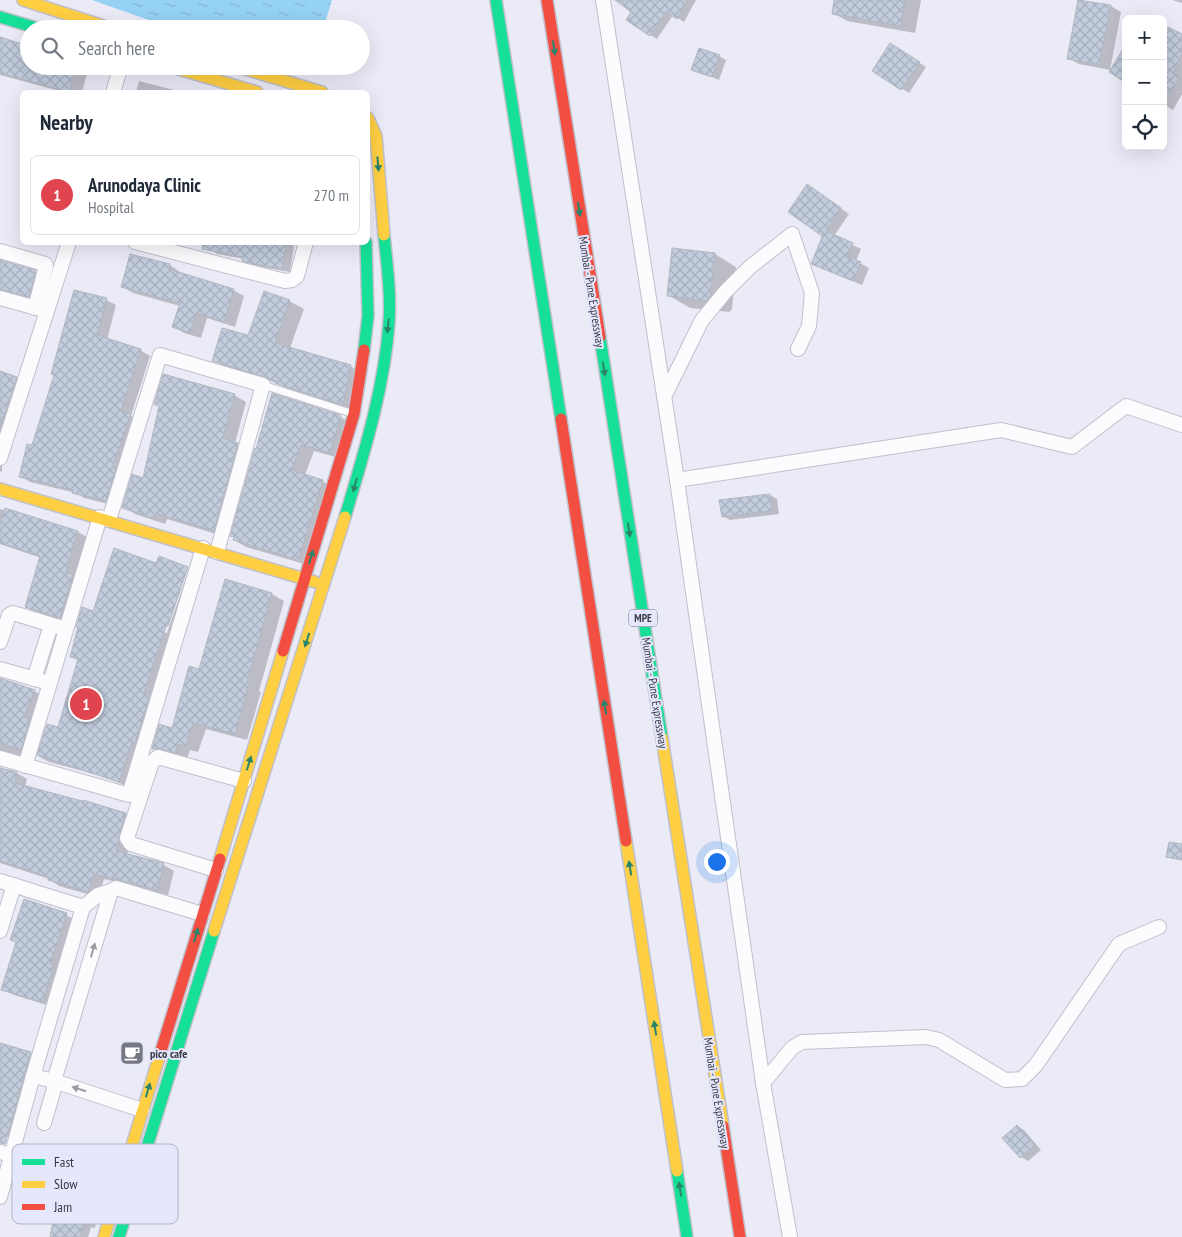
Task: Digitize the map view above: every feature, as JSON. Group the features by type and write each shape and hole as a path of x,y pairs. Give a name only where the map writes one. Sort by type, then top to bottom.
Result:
{"main road":[{"path":"23,0 85,20"},
{"path":"496,0 687,1237"},
{"name":"Mumbai - Pune Expressway","path":"547,0 740,1237"},
{"path":"0,17 20,23"},
{"path":"198,75 249,90"},
{"path":"265,75 315,90"},
{"path":"148,1144 244,834 325,585 369,436 382,380 389,322 389,280 376,136 370,122"},
{"path":"131,1144 244,781 354,414 368,316 366,245"},
{"path":"0,489 325,585"},
{"path":"104,1237 108,1224"},
{"path":"119,1237 123,1224"}],"street":[{"path":"603,0 677,480 763,1083 790,1237"},
{"path":"113,90 118,75"},
{"path":"664,397 702,320 726,291 750,268 792,234 812,293 809,326 798,348"},
{"path":"0,458 41,310 68,245"},
{"path":"147,245 285,281 292,280 297,276 305,245"},
{"path":"0,250 45,264 41,310"},
{"path":"0,298 41,310"},
{"path":"25,766 66,629 160,355 264,386 217,552"},
{"path":"677,480 1001,430 1072,447 1126,406 1182,425"},
{"path":"0,758 128,795 203,548"},
{"path":"0,642 8,615 13,613 66,629"},
{"path":"34,679 51,625"},
{"path":"0,669 50,684"},
{"path":"216,870 131,844 128,838 152,762 158,757 244,781"},
{"path":"0,881 83,907"},
{"path":"0,932 3,909 14,885"},
{"path":"0,1197 5,1154 33,1076 83,907 98,895 116,888 202,914"},
{"path":"44,1124 54,1090 54,1082 110,891"},
{"path":"763,1083 792,1048 802,1042 926,1038 939,1040 1005,1080 1022,1079 1036,1065 1119,944 1159,927"},
{"path":"33,1076 142,1110"}],"lane":[{"path":"264,386 354,414"}],"water":[{"path":"92,0 332,0 326,20 149,20"}],"building":[{"path":"615,0 688,0 677,19 666,12 650,36 626,20 631,12"},
{"path":"834,0 905,0 901,26 832,14"},
{"path":"1078,0 1111,5 1099,65 1067,59"},
{"path":"1168,27 1182,34 1182,54 1173,73 1180,77 1167,98 1167,60"},
{"path":"0,37 20,43 20,75 74,75 70,90 62,90 0,73"},
{"path":"890,43 920,62 901,90 872,71"},
{"path":"699,48 720,55 712,77 691,70"},
{"path":"1122,51 1122,80 1109,72"},
{"path":"807,184 841,208 826,231 853,243 847,256 861,262 853,281 811,264 824,232 822,236 788,212"},
{"path":"203,245 286,245 282,269 242,261 243,257 202,249"},
{"path":"672,248 715,253 710,296 707,301 667,296"},
{"path":"130,254 170,264 169,269 234,289 224,322 196,313 190,333 172,327 180,303 121,287"},
{"path":"0,260 36,270 29,297 0,289"},
{"path":"74,290 107,298 97,335 141,349 121,411 131,414 112,468 116,469 106,501 72,493 73,490 19,477 27,444 32,445 54,375 51,374"},
{"path":"264,291 290,300 275,343 351,365 343,405 275,383 276,381 265,377 212,361 222,328 248,335"},
{"path":"0,371 17,377 2,423 0,422"},
{"path":"163,374 235,394 223,438 238,443 214,531 155,513 153,518 122,508 132,474 143,478 159,406 154,404"},
{"path":"272,393 340,415 341,417 330,453 301,445 292,470 323,480 298,560 233,540 234,537 230,536"},
{"path":"770,494 772,511 722,517 719,500"},
{"path":"5,508 78,531 66,572 73,575 60,618 25,607 40,556 0,543 0,523"},
{"path":"114,548 156,563 159,556 188,567 144,693 150,695 135,743 132,742 119,782 37,755 47,724 58,727 78,659 70,657 82,607 93,611"},
{"path":"225,579 272,593 235,734 193,723 186,746 178,744 175,753 152,749 159,724 172,728 189,666 199,669"},
{"path":"0,678 35,690 24,717 30,719 21,750 0,743"},
{"path":"0,768 17,772 15,783 126,813 116,851 164,863 158,890 94,874 88,892 48,880 49,877 0,861"},
{"path":"1169,842 1182,844 1182,860 1166,857"},
{"path":"24,899 67,913 50,964 54,965 43,1002 1,990 16,942 10,940"},
{"path":"0,1043 31,1052 5,1144 0,1143"},
{"path":"1017,1125 1035,1145 1020,1158 1002,1138"},
{"path":"53,1224 83,1224 80,1237 50,1237"}],"traffic: fast":[{"path":"496,0 561,419"},
{"path":"0,17 20,23"},
{"path":"345,517 372,421 383,373 389,323 384,235"},
{"path":"364,350 368,316 366,245"},
{"path":"600,337 662,738"},
{"path":"148,1144 214,931"},
{"path":"677,1171 687,1237"},
{"path":"119,1237 123,1224"}],"traffic: slow":[{"path":"23,0 85,20"},
{"path":"199,75 250,90"},
{"path":"265,75 315,90"},
{"path":"370,122 376,136 384,235"},
{"path":"0,489 315,582"},
{"path":"214,931 345,517"},
{"path":"220,859 283,651"},
{"path":"662,738 723,1126"},
{"path":"626,841 677,1171"},
{"path":"132,1144 161,1051"},
{"path":"104,1237 108,1224"}],"traffic: jam":[{"path":"547,0 600,337"},
{"path":"283,651 354,414 364,350"},
{"path":"561,419 626,841"},
{"path":"161,1051 220,859"},
{"path":"723,1126 740,1237"}],"place":[{"name":"Arunodaya Clinic","path":"86,704"},
{"name":"pico cafe","path":"132,1053"}]}
